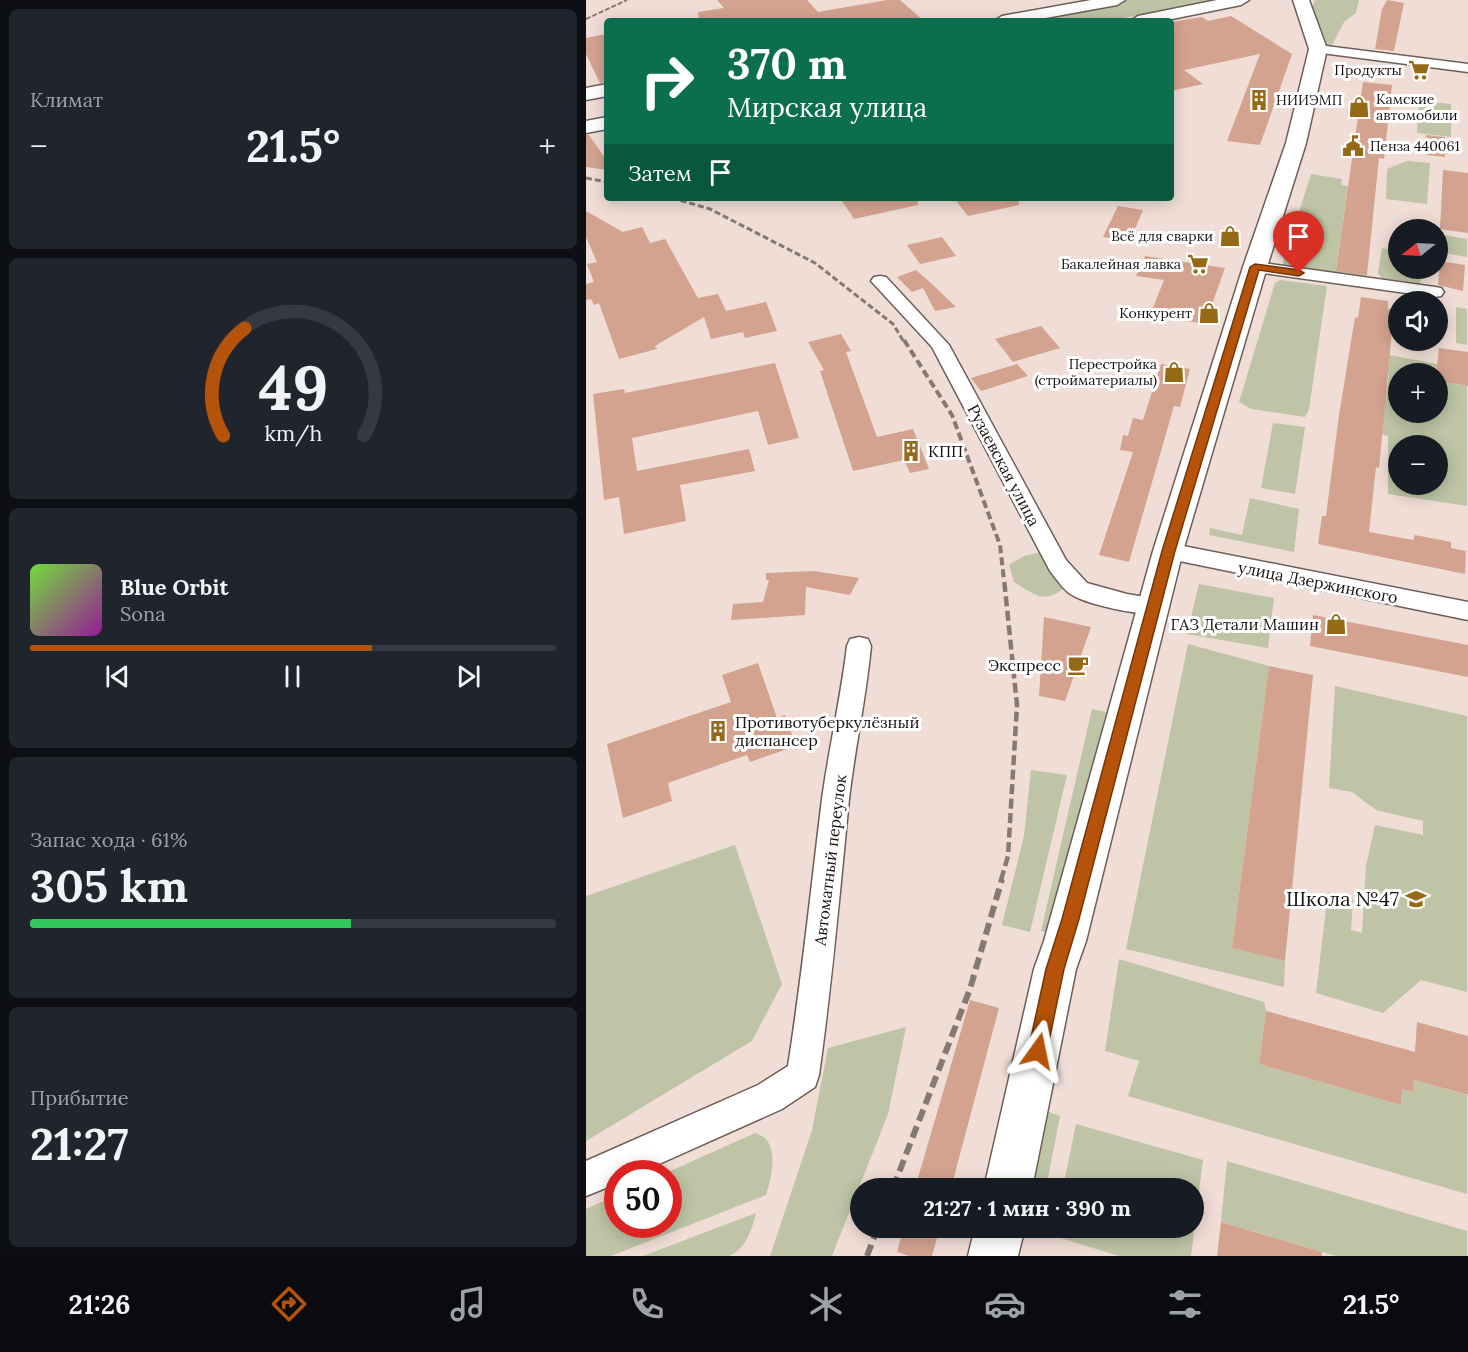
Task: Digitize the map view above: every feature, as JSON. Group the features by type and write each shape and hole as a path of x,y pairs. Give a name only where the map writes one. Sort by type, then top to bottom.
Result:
{"main road":[{"path":"1018,18 1117,0"},
{"path":"1153,18 1241,0"},
{"path":"1010,1178 1055,969 1068,930 1168,551 1255,267 1296,143 1318,49 1301,0"},
{"path":"586,94 604,91"},
{"path":"586,128 604,124"},
{"path":"993,1256 997,1238"}],"street":[{"path":"1318,49 1468,68"},
{"path":"1255,267 1428,291"},
{"name":"Рузаевская улица","path":"880,281 940,345 1058,565 1079,590 1127,603 1155,606"},
{"name":"улица Дзержинского","path":"1168,551 1468,611"},
{"name":"Автоматный переулок","path":"586,1179 770,1097 803,1075 817,979 836,796 854,695 859,646"}],"green space":[{"path":"1125,0 1215,0 1123,18 1025,18"},
{"path":"1315,0 1359,0 1356,13 1344,22 1330,49 1321,47 1310,13"},
{"path":"1419,101 1451,104 1451,137 1417,133"},
{"path":"1407,161 1430,163 1427,204 1386,199 1387,169"},
{"path":"1311,174 1342,179 1341,185 1348,186 1336,270 1367,275 1367,279 1281,269"},
{"path":"1448,236 1467,239 1467,257 1448,254"},
{"path":"1382,248 1388,249 1388,279 1421,279 1420,284 1381,278 1378,273"},
{"path":"1280,280 1327,286 1309,409 1305,417 1251,409 1239,402 1275,283"},
{"path":"1456,307 1467,309 1467,345 1456,343"},
{"path":"1389,355 1432,363 1388,363 1388,373 1382,372"},
{"path":"1388,382 1388,423 1448,423 1448,383 1467,386 1467,506 1395,495 1448,495 1448,435 1388,436 1375,433 1380,391 1387,391"},
{"path":"1273,423 1305,427 1295,494 1261,488"},
{"path":"1250,498 1299,509 1294,552 1209,535 1210,528 1242,535"},
{"path":"1042,552 1070,584 1048,596 1036,595 1014,582 1009,565 1024,556"},
{"path":"1199,584 1274,598 1268,648 1187,634"},
{"path":"1188,644 1269,666 1232,948 1285,961 1284,987 1126,949"},
{"path":"1335,686 1467,716 1467,992 1421,980 1383,1013 1316,993 1328,892 1353,899 1351,930 1362,933 1366,866 1375,825 1423,835 1423,821 1376,810 1352,792 1329,788"},
{"path":"1092,709 1106,712 1053,933 1041,931"},
{"path":"1031,770 1067,775 1030,932 1002,925 1024,836"},
{"path":"735,845 782,984 752,1041 586,1141 586,896"},
{"path":"1119,959 1264,1002 1266,1011 1259,1064 1401,1105 1402,1089 1413,1092 1414,1080 1467,1095 1467,1194 1128,1096 1139,1061 1105,1051"},
{"path":"906,1027 888,1114 863,1178 850,1178 850,1210 832,1256 770,1256 812,1130 828,1048"},
{"path":"1038,1108 1060,1116 1048,1178 1023,1178"},
{"path":"1076,1124 1203,1160 1201,1178 1065,1178"},
{"path":"755,1133 769,1143 771,1151 772,1169 766,1195 682,1228 682,1166"},
{"path":"1227,1161 1467,1231 1467,1256 1336,1256 1221,1222"},
{"path":"604,1201 604,1238 657,1238 611,1256 586,1256 586,1209"},
{"path":"756,1213 744,1244 729,1256 643,1256"},
{"path":"1060,1238 1193,1238 1191,1256 1119,1256"}],"building":[{"path":"717,0 807,0 818,12 887,0 900,0 921,18 699,18 698,12 724,8"},
{"path":"1387,0 1404,3 1394,51 1375,49 1382,9"},
{"name":"НИИЭМП","path":"1231,16 1292,54 1260,145 1227,141 1260,54 1184,70 1203,84 1174,90 1174,22 1202,17 1208,21"},
{"path":"604,35 604,82 600,83 586,54 586,38"},
{"path":"1363,82 1392,85 1384,159 1379,158 1367,275 1336,271"},
{"path":"586,135 589,135 604,157 604,170 586,167"},
{"path":"1426,135 1445,137 1445,157 1426,155"},
{"path":"1443,170 1468,173 1468,233 1448,230 1448,219 1441,219"},
{"path":"842,201 917,201 918,205 854,219"},
{"path":"956,201 1019,201 1019,205 968,216"},
{"path":"1118,206 1143,210 1130,241 1103,237"},
{"path":"586,211 623,232 642,227 650,243 665,239 698,298 718,294 726,311 766,302 777,331 745,338 743,332 711,339 704,317 655,346 657,349 619,359 599,303 594,305 591,299 586,300 586,284 594,282 587,264 597,262 586,237"},
{"path":"942,237 956,256 920,264 907,245"},
{"path":"1145,256 1225,268 1205,324 1150,315 1164,280 1136,276"},
{"path":"1448,262 1465,265 1463,291 1438,285 1438,279 1448,279"},
{"path":"916,270 956,307 935,311 923,288 912,292 897,277"},
{"path":"1361,297 1388,301 1388,351 1390,351 1379,468 1376,467 1369,532 1413,540 1415,535 1451,542 1451,548 1466,551 1465,574 1318,544 1322,516 1326,516 1355,317 1358,318"},
{"path":"1041,326 1060,348 1013,362 995,339"},
{"path":"841,334 851,351 846,352 877,437 913,429 929,469 910,473 904,460 853,471 820,371 824,370 808,342"},
{"path":"1448,349 1468,352 1468,386 1448,383 1448,363 1437,363 1439,351"},
{"path":"775,363 799,438 768,445 758,411 632,438 637,471 749,449 755,471 680,485 686,521 624,534 619,497 604,500 593,394 624,389 625,393"},
{"path":"1017,364 1028,376 981,391 971,378"},
{"path":"1161,364 1190,369 1180,407 1174,406 1129,562 1099,555 1133,452 1120,450 1123,435 1128,436 1133,418 1143,420"},
{"path":"814,571 859,578 850,595 806,587 805,615 731,620 733,604 763,602 769,580 766,580 766,573"},
{"path":"1313,615 1468,645 1468,677 1310,646"},
{"path":"1044,617 1091,627 1065,701 1039,696"},
{"name":"Противотуберкулёзный диспансер","path":"758,663 777,718 785,715 796,746 750,762 747,755 668,783 672,801 623,818 607,744 731,702 722,675"},
{"path":"1269,666 1313,675 1285,961 1232,948"},
{"path":"970,1000 999,1008 954,1178 918,1178"},
{"path":"1266,1011 1415,1052 1417,1022 1468,1036 1468,1095 1414,1080 1413,1092 1402,1089 1401,1105 1259,1064"},
{"path":"1221,1222 1322,1252 1322,1256 1217,1256"},
{"path":"901,1238 937,1238 932,1256 909,1256 897,1252"}],"railway":[{"path":"586,19 627,0"},
{"path":"586,178 604,181"},
{"path":"682,201 710,209 815,263 893,324 904,342"},
{"path":"904,340 952,415 1000,545 1004,580"},
{"path":"1001,880 1008,856 1017,705 1004,579"},
{"path":"897,1178 970,989 1002,879"},
{"path":"867,1256 874,1238"}],"place":[{"name":"Продукты","path":"1419,70"},
{"name":"НИИЭМП","path":"1259,100"},
{"name":"Камские автомобили","path":"1359,107"},
{"name":"Пенза 440061","path":"1353,146"},
{"name":"Всё для сварки","path":"1230,236"},
{"name":"Бакалейная лавка","path":"1198,264"},
{"name":"Конкурент","path":"1209,313"},
{"name":"Перестройка (стройматериалы)","path":"1174,372"},
{"name":"КПП","path":"911,451"},
{"name":"ГАЗ Детали Машин","path":"1336,624"},
{"name":"Экспресс","path":"1078,665"},
{"name":"Противотуберкулёзный диспансер","path":"718,731"},
{"name":"Школа №47","path":"1416,899"}],"route":[{"path":"1038,1051 1055,969 1071,919 1168,551 1255,267 1299,273"}]}
